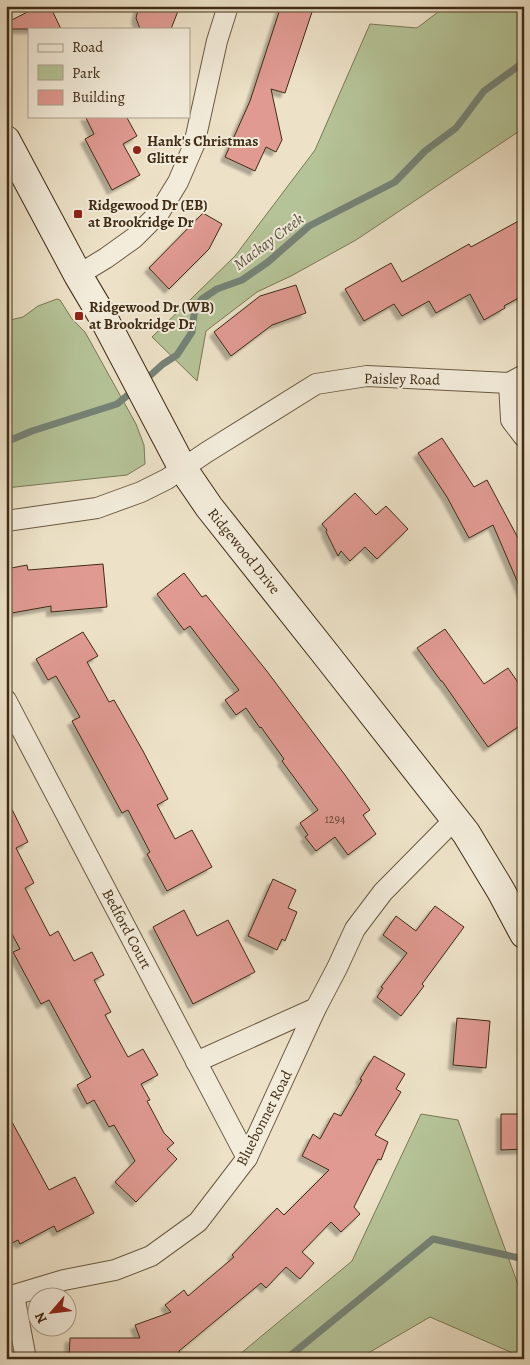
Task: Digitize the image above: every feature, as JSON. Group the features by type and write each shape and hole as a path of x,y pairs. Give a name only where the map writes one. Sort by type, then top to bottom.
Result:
{"main road":[{"name":"Ridgewood Drive","path":"6,140 183,469 209,507 466,833 524,934"}],"street":[{"path":"78,275 134,238 159,213 178,182 194,145 217,41 228,6"},
{"name":"Paisley Road","path":"6,520 97,508 141,492 183,469 316,384 367,376 516,379"},
{"path":"516,379 512,420 524,437"},
{"name":"Bedford Court","path":"6,700 247,1158"},
{"name":"Bluebonnet Road","path":"10,1295 64,1280 115,1270 151,1256 198,1222 247,1158 316,1008 338,968 355,929 383,892 455,819"},
{"path":"196,1062 316,1008"},
{"path":"10,1295 26,1359"}],"green space":[{"path":"446,6 524,6 524,128 356,240 291,276 257,292 206,331 197,381 152,337 235,256 315,150 370,24 417,28"},
{"path":"57,299 60,300 72,319 85,332 136,424 144,445 145,464 127,475 6,488 6,321 23,317 38,306"},
{"path":"421,1114 458,1120 524,1301 524,1358 430,1317 358,1359 234,1359 352,1261"}],"building":[{"path":"39,6 50,6 61,28 6,29 6,23"},
{"path":"139,6 180,6 171,28 140,28 136,18"},
{"path":"281,6 314,6 285,93 271,89 282,140 276,152 266,147 255,171 225,157 250,101"},
{"path":"86,118 127,118 137,136 123,144 140,175 112,190 85,139 94,134"},
{"path":"203,213 222,224 209,249 169,289 149,268"},
{"path":"524,218 524,295 484,320 470,294 436,313 429,301 402,316 394,304 364,321 345,289 391,263 402,282 469,244 471,247"},
{"path":"296,285 306,313 272,325 231,356 214,332 260,296"},
{"path":"442,438 474,487 487,480 518,538 524,536 524,597 493,525 469,538 447,497 418,453"},
{"path":"355,493 376,515 386,506 408,529 377,559 365,547 350,561 341,551 338,556 326,532 327,530 322,524"},
{"path":"103,564 107,607 51,612 51,606 6,614 6,569 27,565 28,570"},
{"path":"184,573 202,597 206,595 266,670 370,810 363,815 376,834 348,855 335,837 316,851 305,837 308,835 300,823 318,810 282,761 284,759 246,708 236,715 225,700 239,690 190,626 184,630 157,594"},
{"path":"445,629 484,684 508,668 524,691 524,723 488,747 417,648"},
{"path":"83,632 98,656 87,662 109,702 114,700 168,799 157,805 175,839 192,830 212,867 167,891 147,854 150,852 128,810 122,813 72,721 80,717 56,676 48,680 36,659"},
{"path":"6,797 28,842 16,848 34,883 25,888 50,936 58,931 74,961 92,952 104,975 94,980 111,1012 105,1015 128,1057 143,1049 158,1075 141,1084 150,1100 147,1101 164,1133 174,1143 167,1149 177,1159 136,1202 115,1182 135,1161 114,1125 109,1127 94,1100 87,1104 77,1085 91,1077 49,1000 41,1004 13,952 20,949 6,923"},
{"path":"273,879 296,890 288,908 297,912 285,941 282,939 277,950 248,936"},
{"path":"435,906 464,927 401,1016 377,997 383,988 381,987 407,953 383,935 396,916 416,931"},
{"path":"184,910 197,936 228,920 255,972 193,1004 153,927"},
{"path":"457,1018 490,1021 486,1068 453,1065"},
{"path":"374,1056 405,1074 396,1089 401,1092 375,1135 388,1142 381,1160 378,1159 354,1207 360,1214 341,1232 331,1222 302,1252 314,1263 300,1279 286,1267 266,1288 261,1283 179,1351 180,1355 169,1359 69,1359 70,1338 140,1338 135,1325 171,1312 165,1305 184,1290 188,1296 234,1257 232,1255 277,1208 284,1215 329,1170 302,1156 313,1134 320,1139 334,1113 341,1116 362,1080 360,1079"},
{"path":"6,1111 49,1190 75,1177 94,1213 57,1232 54,1226 20,1244 18,1240 6,1246"},
{"path":"501,1114 524,1114 524,1149 501,1150"}],"waterway":[{"name":"Mackay Creek","path":"144,381 163,364 177,355 192,332 195,307 202,299 217,289 242,280 268,262 309,226 395,182 425,151 456,128 484,91 524,62"},
{"name":"Mackay Creek","path":"6,442 32,431 117,404 134,390"},
{"path":"286,1359 433,1239 524,1259"}],"place":[{"name":"Hank's Christmas Glitter","path":"137,150"},
{"name":"Ridgewood Dr (EB) at Brookridge Dr","path":"78,214"},
{"name":"Ridgewood Dr (WB) at Brookridge Dr","path":"79,316"}]}
